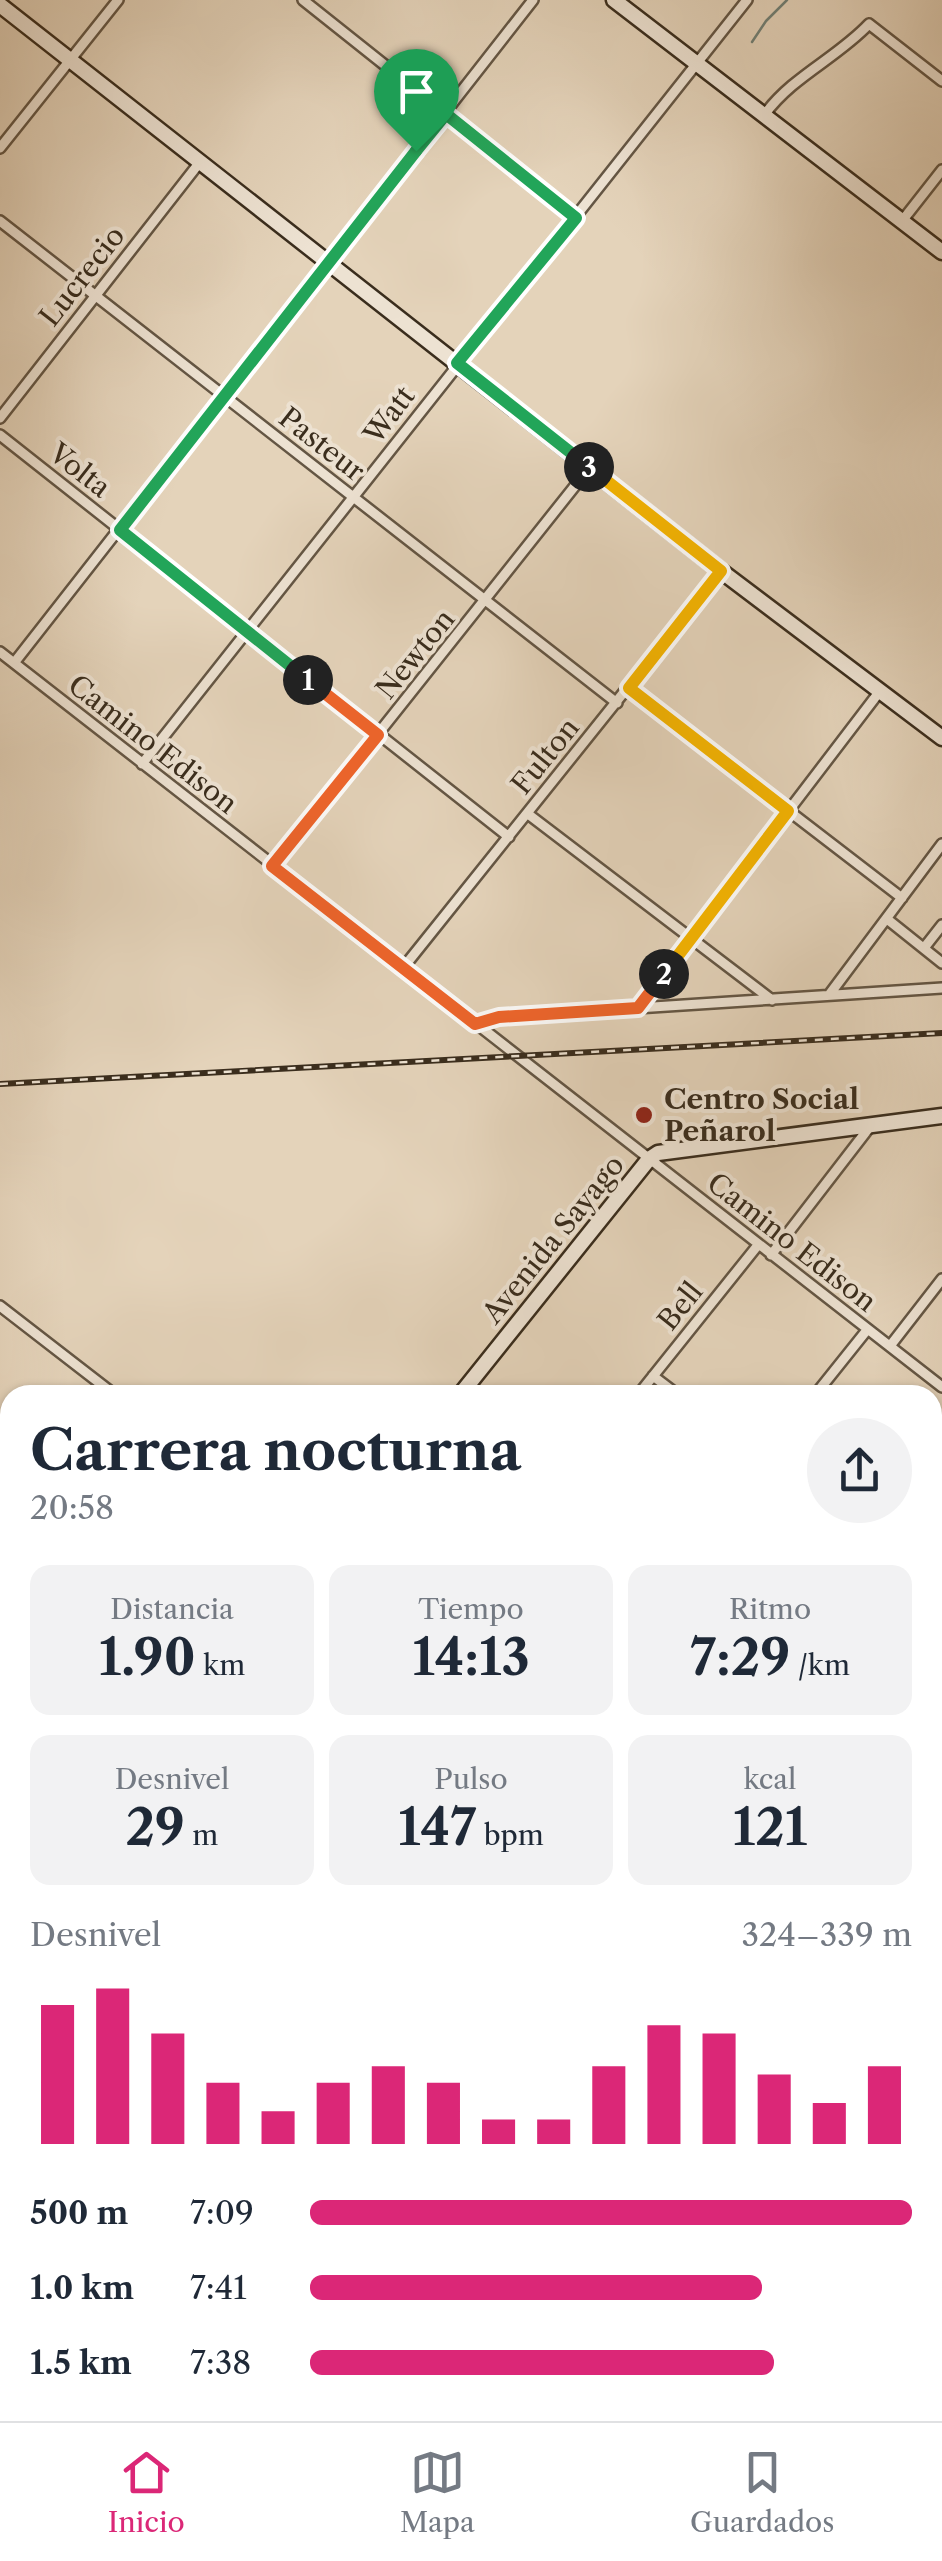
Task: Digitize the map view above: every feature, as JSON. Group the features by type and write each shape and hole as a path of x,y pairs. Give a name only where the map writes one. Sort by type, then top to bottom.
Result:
{"street":[{"path":"0,148 118,0"},
{"path":"303,0 576,218"},
{"path":"14,663 533,0"},
{"path":"614,0 942,252"},
{"name":"Watt","path":"142,764 748,0"},
{"path":"0,5 721,571 942,738"},
{"path":"765,114 796,81 848,45 868,24 942,81"},
{"name":"Lucrecio","path":"0,418 200,162"},
{"path":"902,221 942,170"},
{"name":"Pasteur","path":"0,221 616,703"},
{"name":"Volta","path":"0,435 509,837"},
{"name":"Newton","path":"272,866 590,467"},
{"name":"Fulton","path":"403,968 721,571"},
{"name":"Camino Edison","path":"0,652 939,1385"},
{"path":"629,688 902,898"},
{"path":"638,1008 880,692"},
{"path":"528,814 772,1000"},
{"path":"829,995 942,844"},
{"path":"887,920 942,962"},
{"path":"924,948 942,925"},
{"path":"475,1024 499,1017 942,988"},
{"name":"Avenida Sayago","path":"468,1385 658,1153 942,1116"},
{"path":"771,1255 872,1124"},
{"name":"Bell","path":"646,1385 758,1245"},
{"path":"890,1346 942,1280"},
{"path":"0,1306 102,1385"},
{"path":"823,1385 867,1330"},
{"path":"654,1376 665,1385"}],"waterway":[{"path":"752,42 787,0"}],"railway":[{"path":"0,1084 942,1033"}],"place":[{"name":"Centro Social Peñarol","path":"644,1115"}],"route":[{"path":"446,114 576,218 457,363 721,571 629,688 788,811 638,1008 499,1017 475,1024 272,866 378,735 120,530 416,151 446,114"}]}
